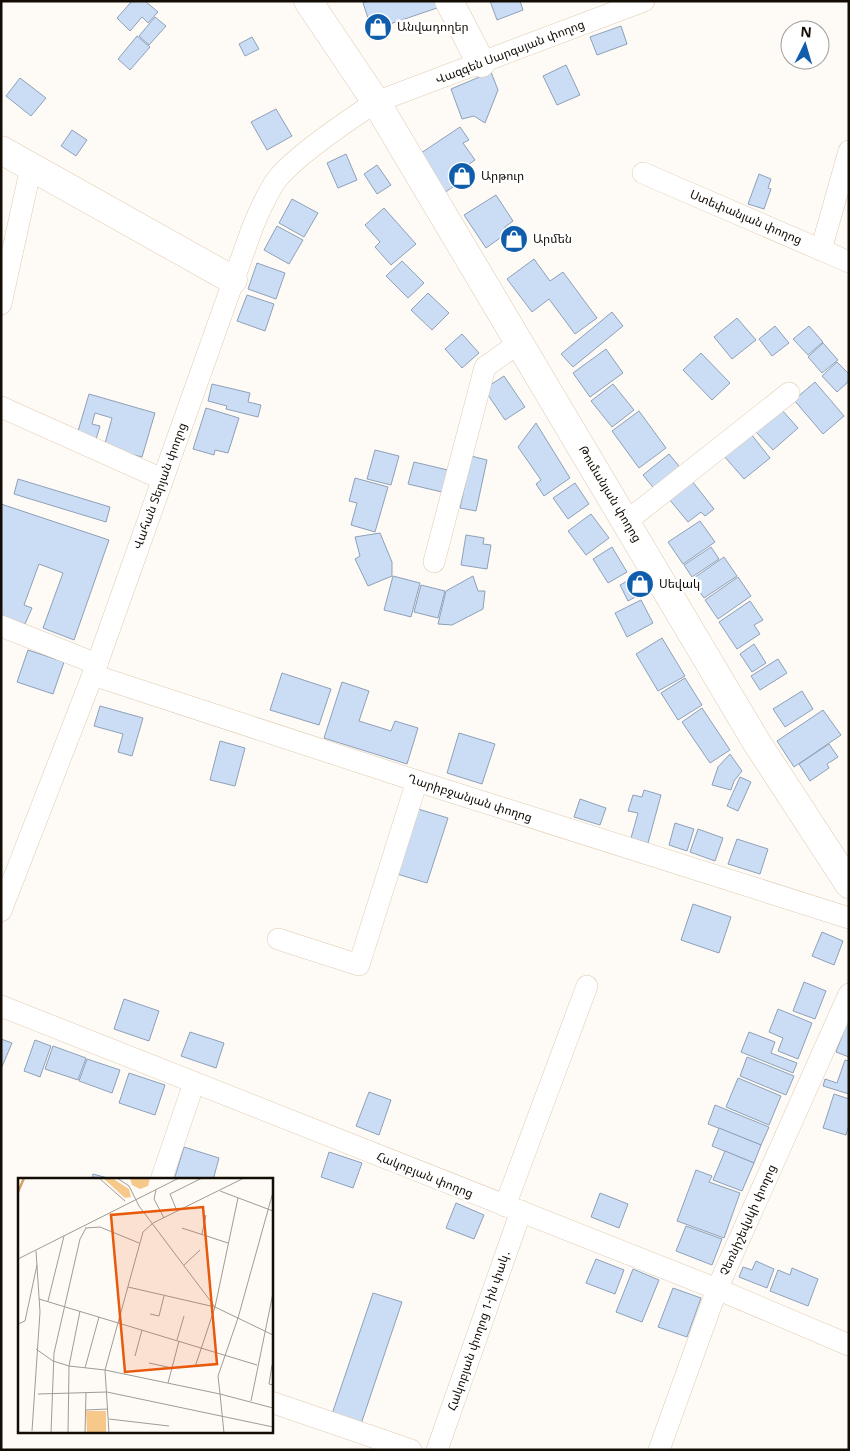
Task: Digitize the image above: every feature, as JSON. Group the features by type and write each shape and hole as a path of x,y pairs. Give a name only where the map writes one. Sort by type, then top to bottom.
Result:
{"main road":[{"name":"Թումանյան փողոց","path":"308,1 376,102 627,521 757,743 849,884"},
{"path":"449,1 481,63"},
{"path":"1,150 233,280"}],"street":[{"name":"Վազգեն Սարգսյան փողոց","path":"376,102 481,63 605,8 644,1"},
{"name":"Վահան Տերյան փողոց","path":"1,911 95,670 253,226 278,178 345,122 376,102"},
{"path":"821,250 849,151"},
{"path":"1,304 31,166"},
{"name":"Ստեփանյան փողոց","path":"643,173 849,262"},
{"path":"434,562 485,367 519,343"},
{"path":"627,521 790,394"},
{"path":"1,407 162,479"},
{"name":"Ղարիբջանյան փողոց","path":"1,626 95,670 417,782 849,918"},
{"path":"278,939 359,965 417,782"},
{"name":"Հակոբյան փողոց 1-ին փակ․","path":"437,1450 513,1209 587,986"},
{"name":"Չեռնիշեվսկի փողոց","path":"659,1450 717,1289 849,994"},
{"name":"Հակոբյան փողոց","path":"1,1006 717,1289 849,1344"},
{"path":"163,1178 194,1083"},
{"path":"272,1402 411,1450"}],"building":[{"path":"132,1 145,1 158,12 148,23 142,17 130,31 117,18"},
{"path":"368,1 441,1 443,6 372,30 363,3"},
{"path":"490,1 520,1 523,10 497,20"},
{"path":"155,17 166,26 149,45 139,36"},
{"path":"621,26 627,44 597,55 590,37"},
{"path":"137,36 150,47 130,70 118,59"},
{"path":"252,37 259,49 245,56 239,44"},
{"path":"566,65 580,95 557,105 543,76"},
{"path":"491,72 498,90 485,123 474,116 462,119 451,89"},
{"path":"20,78 46,98 31,116 6,96"},
{"path":"276,109 292,136 267,150 251,122"},
{"path":"460,127 469,140 463,143 475,160 465,167 471,175 444,193 418,155"},
{"path":"72,130 87,140 76,156 61,146"},
{"path":"346,154 357,180 338,188 327,163"},
{"path":"377,165 391,185 377,194 364,174"},
{"path":"759,174 771,179 768,188 771,189 764,209 748,204"},
{"path":"496,195 513,221 505,227 503,236 486,248 464,215"},
{"path":"292,199 318,213 304,237 279,223"},
{"path":"384,208 416,244 391,265 375,247 380,242 365,225"},
{"path":"277,226 303,240 289,264 264,250"},
{"path":"534,259 550,281 563,272 597,318 575,334 549,299 532,312 507,279"},
{"path":"402,261 424,283 408,298 386,276"},
{"path":"257,263 285,273 276,299 248,289"},
{"path":"428,293 449,313 432,330 411,310"},
{"path":"247,295 274,304 265,331 237,321"},
{"path":"612,312 623,326 573,367 561,354"},
{"path":"737,318 756,340 732,359 714,337"},
{"path":"775,326 789,343 772,356 759,339"},
{"path":"809,326 823,342 808,355 793,339"},
{"path":"462,334 479,353 462,368 445,349"},
{"path":"823,343 838,360 822,373 808,357"},
{"path":"606,349 623,373 590,397 573,373"},
{"path":"701,353 730,383 712,400 683,370"},
{"path":"837,362 849,374 849,381 837,392 822,376"},
{"path":"504,376 525,407 505,420 484,389"},
{"path":"815,382 844,416 823,434 794,400"},
{"path":"212,384 250,393 248,402 261,405 258,417 226,409 227,406 208,401"},
{"path":"613,384 634,410 612,427 591,401"},
{"path":"89,394 155,413 142,457 104,447 112,418 95,413 92,424 100,426 95,443 76,438"},
{"path":"206,408 239,418 228,453 215,450 214,455 193,449"},
{"path":"781,409 798,428 773,450 756,432"},
{"path":"639,411 666,448 639,468 612,431"},
{"path":"536,423 570,478 544,496 536,484 541,480 518,447"},
{"path":"751,434 770,458 744,479 724,456"},
{"path":"375,450 399,456 391,485 367,479"},
{"path":"669,454 683,471 656,491 643,475"},
{"path":"471,456 487,460 476,511 460,508"},
{"path":"414,462 452,471 446,493 408,484"},
{"path":"355,478 388,487 375,532 351,525 357,503 349,501"},
{"path":"18,479 110,507 106,522 14,494"},
{"path":"692,481 714,509 705,516 701,512 688,522 669,499"},
{"path":"575,483 589,504 568,519 553,498"},
{"path":"1,504 109,540 74,640 43,628 63,573 39,564 24,605 32,608 25,624 1,616"},
{"path":"591,514 609,538 586,555 568,531"},
{"path":"700,521 715,542 683,564 668,542"},
{"path":"380,533 392,562 392,576 368,586 355,559 360,556 355,537"},
{"path":"466,535 484,538 483,544 491,545 487,569 461,565"},
{"path":"612,547 627,572 608,583 593,559"},
{"path":"711,547 719,559 692,577 684,565"},
{"path":"724,557 737,576 704,598 691,580"},
{"path":"393,576 420,583 411,617 384,610"},
{"path":"473,576 478,591 485,591 483,609 452,625 438,624 446,591"},
{"path":"738,577 751,596 718,619 705,600"},
{"path":"631,579 639,595 628,601 620,585"},
{"path":"421,585 445,591 438,618 414,612"},
{"path":"641,600 653,623 627,637 615,613"},
{"path":"750,601 763,620 754,625 760,634 737,649 719,622"},
{"path":"662,638 685,676 658,691 636,654"},
{"path":"754,644 766,663 752,672 740,654"},
{"path":"28,650 64,662 53,694 17,682"},
{"path":"778,659 787,673 760,690 751,676"},
{"path":"282,673 331,689 319,725 270,710"},
{"path":"685,678 702,705 678,720 661,693"},
{"path":"342,682 369,691 359,721 391,731 395,721 418,728 407,764 324,738"},
{"path":"802,691 813,709 785,727 773,709"},
{"path":"100,706 143,718 132,756 118,752 123,734 94,726"},
{"path":"702,708 730,750 710,763 682,722"},
{"path":"823,710 841,735 794,767 777,741"},
{"path":"459,733 495,744 482,784 447,773"},
{"path":"220,741 245,748 235,786 210,780"},
{"path":"829,744 838,757 827,764 829,768 810,781 799,764"},
{"path":"730,754 742,771 734,781 731,790 712,785 718,767"},
{"path":"740,777 751,782 738,811 727,806"},
{"path":"644,790 661,795 648,843 631,838 638,813 628,811 633,795 642,797"},
{"path":"580,799 606,808 600,825 574,817"},
{"path":"418,809 448,818 427,883 397,874"},
{"path":"675,823 694,829 687,851 669,845"},
{"path":"698,829 723,838 715,861 690,852"},
{"path":"737,839 768,849 760,874 728,864"},
{"path":"693,904 731,917 719,953 681,940"},
{"path":"822,932 843,941 834,965 812,956"},
{"path":"804,982 826,991 815,1019 793,1011"},
{"path":"124,999 159,1011 149,1041 114,1029"},
{"path":"778,1009 812,1023 798,1059 778,1051 783,1038 769,1032"},
{"path":"849,1017 849,1057 836,1052"},
{"path":"190,1032 224,1043 216,1068 181,1056"},
{"path":"749,1032 775,1042 771,1053 797,1063 793,1073 741,1052"},
{"path":"1,1039 12,1043 1,1069"},
{"path":"35,1040 51,1046 40,1077 24,1071"},
{"path":"53,1046 86,1058 78,1080 45,1069"},
{"path":"747,1057 794,1076 786,1095 740,1076"},
{"path":"87,1059 120,1070 112,1093 79,1081"},
{"path":"845,1060 849,1061 849,1094 823,1086 825,1079 837,1083"},
{"path":"129,1073 165,1085 155,1115 119,1103"},
{"path":"738,1078 781,1096 769,1125 726,1107"},
{"path":"369,1092 391,1100 379,1135 356,1126"},
{"path":"834,1094 849,1099 849,1125 846,1135 823,1128"},
{"path":"715,1105 769,1127 761,1145 708,1124"},
{"path":"719,1128 761,1145 754,1163 712,1146"},
{"path":"184,1147 219,1158 214,1178 175,1178"},
{"path":"725,1151 754,1163 742,1191 713,1180"},
{"path":"329,1152 362,1163 353,1188 321,1177"},
{"path":"696,1170 712,1176 709,1182 740,1193 724,1238 677,1221"},
{"path":"93,1174 108,1178 92,1178"},
{"path":"600,1193 628,1204 619,1228 591,1217"},
{"path":"456,1203 484,1215 474,1239 446,1228"},
{"path":"686,1226 722,1239 712,1265 676,1251"},
{"path":"596,1259 624,1270 615,1294 586,1283"},
{"path":"756,1261 774,1269 767,1288 739,1277 743,1267 752,1270"},
{"path":"792,1268 818,1279 808,1306 770,1291 778,1270 790,1275"},
{"path":"633,1269 659,1280 642,1322 616,1312"},
{"path":"673,1288 701,1298 687,1337 658,1327"},
{"path":"373,1293 402,1302 361,1424 332,1414"}],"place":[{"name":"Անվադողեր","path":"378,27"},
{"name":"Արթուր","path":"462,176"},
{"name":"Արմեն","path":"514,239"},
{"name":"Սեվակ","path":"640,584"}]}
